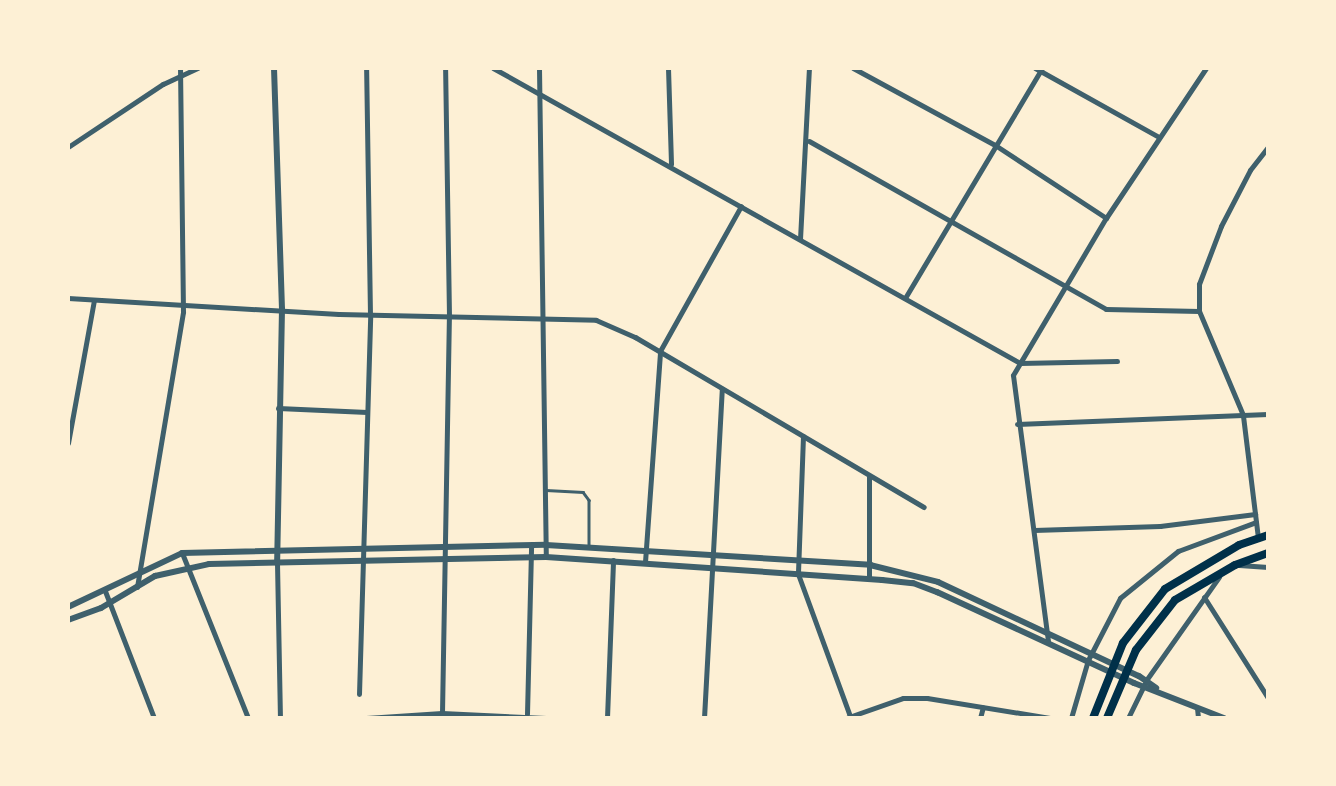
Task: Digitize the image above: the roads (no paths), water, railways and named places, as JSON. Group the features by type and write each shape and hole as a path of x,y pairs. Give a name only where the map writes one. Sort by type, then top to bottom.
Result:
{"main road":[{"path":"1093,718 1123,643 1165,589 1268,535"},
{"path":"1108,718 1136,650 1175,600 1222,572 1268,553"}],"street":[{"path":"137,587 137,573 183,306 180,68"},
{"path":"68,147 197,68"},
{"path":"274,68 282,309 277,551 280,718"},
{"path":"359,694 370,314 366,68"},
{"path":"442,713 449,316 445,68"},
{"path":"493,68 671,164 1020,363 1117,361"},
{"path":"538,68 546,557"},
{"path":"668,68 671,164"},
{"path":"800,239 809,141 809,68"},
{"path":"853,68 995,145 1106,218"},
{"path":"1048,641 1017,424 1013,375 1106,218 1206,68"},
{"path":"905,298 1039,69 1159,137"},
{"path":"809,141 1065,290 1106,309 1199,311"},
{"path":"1258,538 1243,415 1199,311 1199,284 1221,226 1250,170 1268,147"},
{"path":"645,562 660,351 741,206"},
{"path":"68,299 370,314 596,320 660,351 924,507"},
{"path":"68,443 94,300"},
{"path":"704,718 715,556 722,388"},
{"path":"278,408 368,412"},
{"path":"1017,424 1268,414"},
{"path":"803,436 798,573 848,717 903,698 1051,718"},
{"path":"869,476 869,579"},
{"path":"1034,530 1160,526 1255,514"},
{"path":"1071,718 1090,657 1119,598 1178,551 1256,522"},
{"path":"527,714 531,545"},
{"path":"68,607 105,592 137,573 182,553 546,545 870,565 938,582 1045,631 1134,683 1145,683"},
{"path":"182,553 248,718"},
{"path":"68,620 188,565 546,557 714,566 913,583 1090,657"},
{"path":"607,718 613,560"},
{"path":"1236,565 1268,567"},
{"path":"1128,718 1145,683 1222,572"},
{"path":"105,592 154,718"},
{"path":"1204,597 1268,698"},
{"path":"1098,662 1139,676 1145,683 1157,689 1224,718"},
{"path":"980,718 983,707"},
{"path":"1198,708 1198,718"},
{"path":"366,718 442,713 527,714 546,718"}],"lane":[{"path":"545,490 583,492 589,500 589,547"}]}
